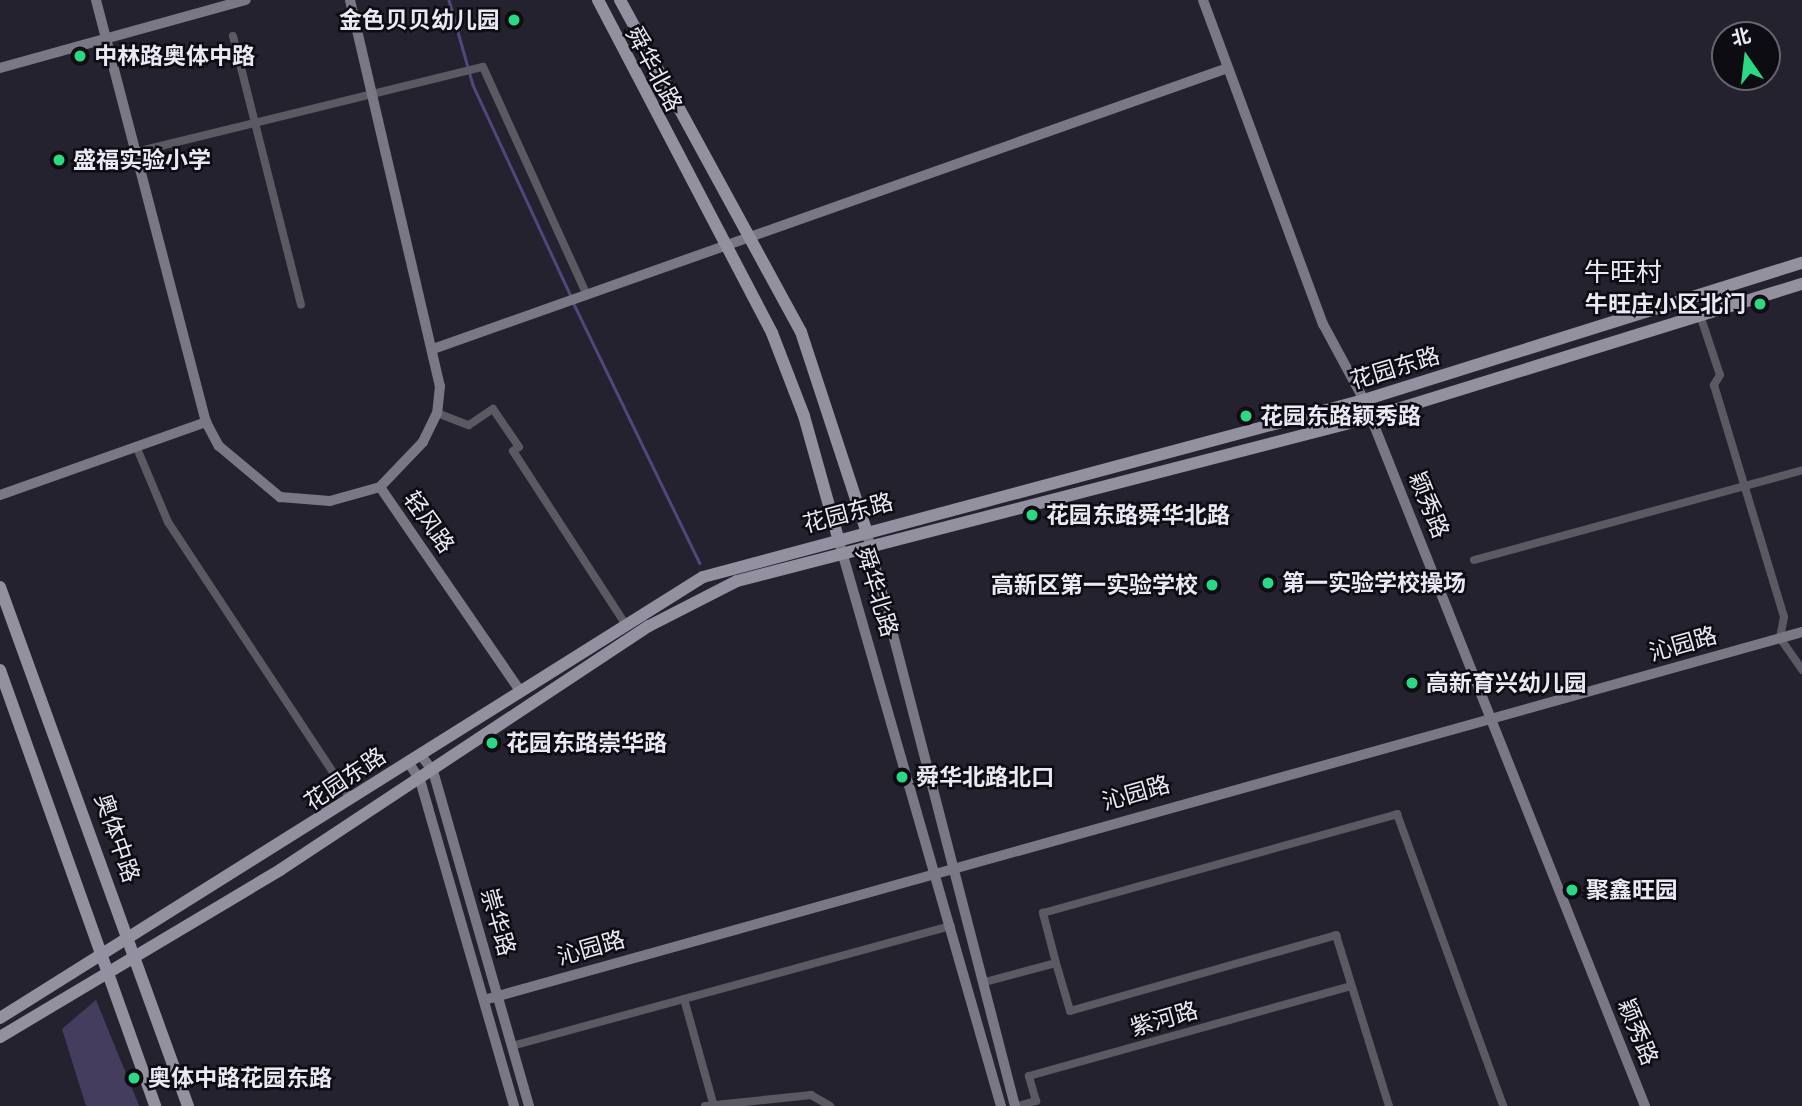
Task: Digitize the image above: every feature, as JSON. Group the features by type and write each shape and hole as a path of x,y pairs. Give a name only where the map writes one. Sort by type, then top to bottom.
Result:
{"main road":[{"name":"舜华北路","path":"598,0 726,245 804,416 838,538"},
{"name":"舜华北路","path":"620,0 801,332 866,530"},
{"name":"花园东路","path":"0,1018 351,800 624,622 736,564 1364,400 1802,263"},
{"name":"花园东路","path":"0,1037 137,957 421,780 649,626 708,593 1371,417 1802,284"},
{"name":"奥体中路","path":"0,587 137,957 188,1106"},
{"path":"0,670 155,1106"}],"street":[{"name":"轻风路","path":"96,0 206,422 219,446 280,497 330,501 380,487 520,691"},
{"path":"0,68 246,0"},
{"path":"350,0 433,349 437,413 423,442 380,487"},
{"name":"颖秀路","path":"1203,0 1323,324 1364,400 1645,1106"},
{"path":"233,36 301,305"},
{"path":"136,152 483,67 577,298"},
{"path":"433,349 726,245 749,234 1228,68"},
{"path":"1700,315 1744,486 1784,617 1780,638 1802,670"},
{"path":"437,413 469,425 493,409 519,447 513,451 624,622"},
{"path":"0,495 206,422"},
{"path":"136,446 168,523 351,800"},
{"path":"1474,560 1802,470"},
{"name":"舜华北路","path":"866,530 1017,1106"},
{"name":"舜华北路","path":"838,538 1001,1106"},
{"name":"沁园路","path":"484,1000 1489,716 1802,632"},
{"name":"崇华路","path":"420,754 433,771 529,1106"},
{"name":"崇华路","path":"408,761 421,780 514,1106"},
{"path":"1389,1106 1336,935 1070,1011 1043,913 1397,814 1503,1106"},
{"path":"512,1046 951,926"},
{"path":"985,982 1056,963"},
{"name":"紫河路","path":"1017,1106 1036,1101 1029,1076 1352,986"},
{"path":"684,999 709,1105 811,1095 830,1106"}],"shaded area":[{"path":"96,1000 139,1106 86,1106 62,1029"}],"waterway":[{"path":"449,0 473,85 571,296"},
{"path":"573,302 700,563"}],"place":[{"name":"金色贝贝幼儿园","path":"514,20"},
{"name":"中林路奥体中路","path":"80,56"},
{"name":"盛福实验小学","path":"59,160"},
{"name":"牛旺庄小区北门","path":"1760,304"},
{"name":"花园东路颖秀路","path":"1246,416"},
{"name":"花园东路舜华北路","path":"1032,515"},
{"name":"第一实验学校操场","path":"1268,583"},
{"name":"高新区第一实验学校","path":"1212,585"},
{"name":"高新育兴幼儿园","path":"1412,683"},
{"name":"花园东路崇华路","path":"492,743"},
{"name":"舜华北路北口","path":"902,777"},
{"name":"聚鑫旺园","path":"1572,890"},
{"name":"奥体中路花园东路","path":"134,1078"}],"district":[{"name":"牛旺村","path":"1623,273"}]}
